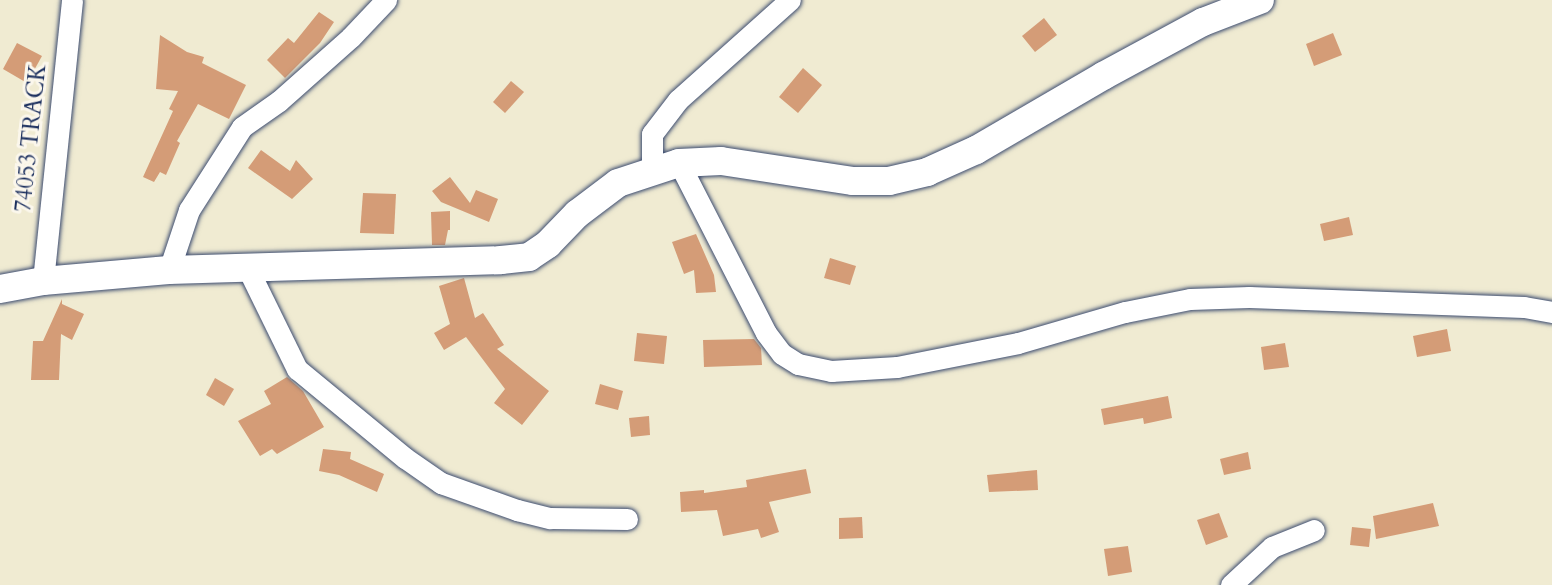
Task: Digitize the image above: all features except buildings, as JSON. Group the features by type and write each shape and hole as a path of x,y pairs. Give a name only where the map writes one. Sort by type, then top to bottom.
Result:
{"street":[{"name":"74053 TRACK","path":"43,281 72,0"},
{"path":"169,270 189,210 242,127 279,101 386,0"},
{"path":"790,0 678,100 652,134 666,166 766,333 782,354 798,364 831,371 897,367 1018,343 1125,312 1190,299 1249,297 1524,307 1552,312"},
{"path":"0,289 43,281 169,270 529,257 548,244 577,214 618,183 666,166 721,161 853,181 890,181 927,172 976,150 1203,22 1259,0"},
{"path":"247,267 297,369 405,458 441,483 517,510 550,518 627,519"},
{"path":"1231,585 1272,547 1314,530"}]}
